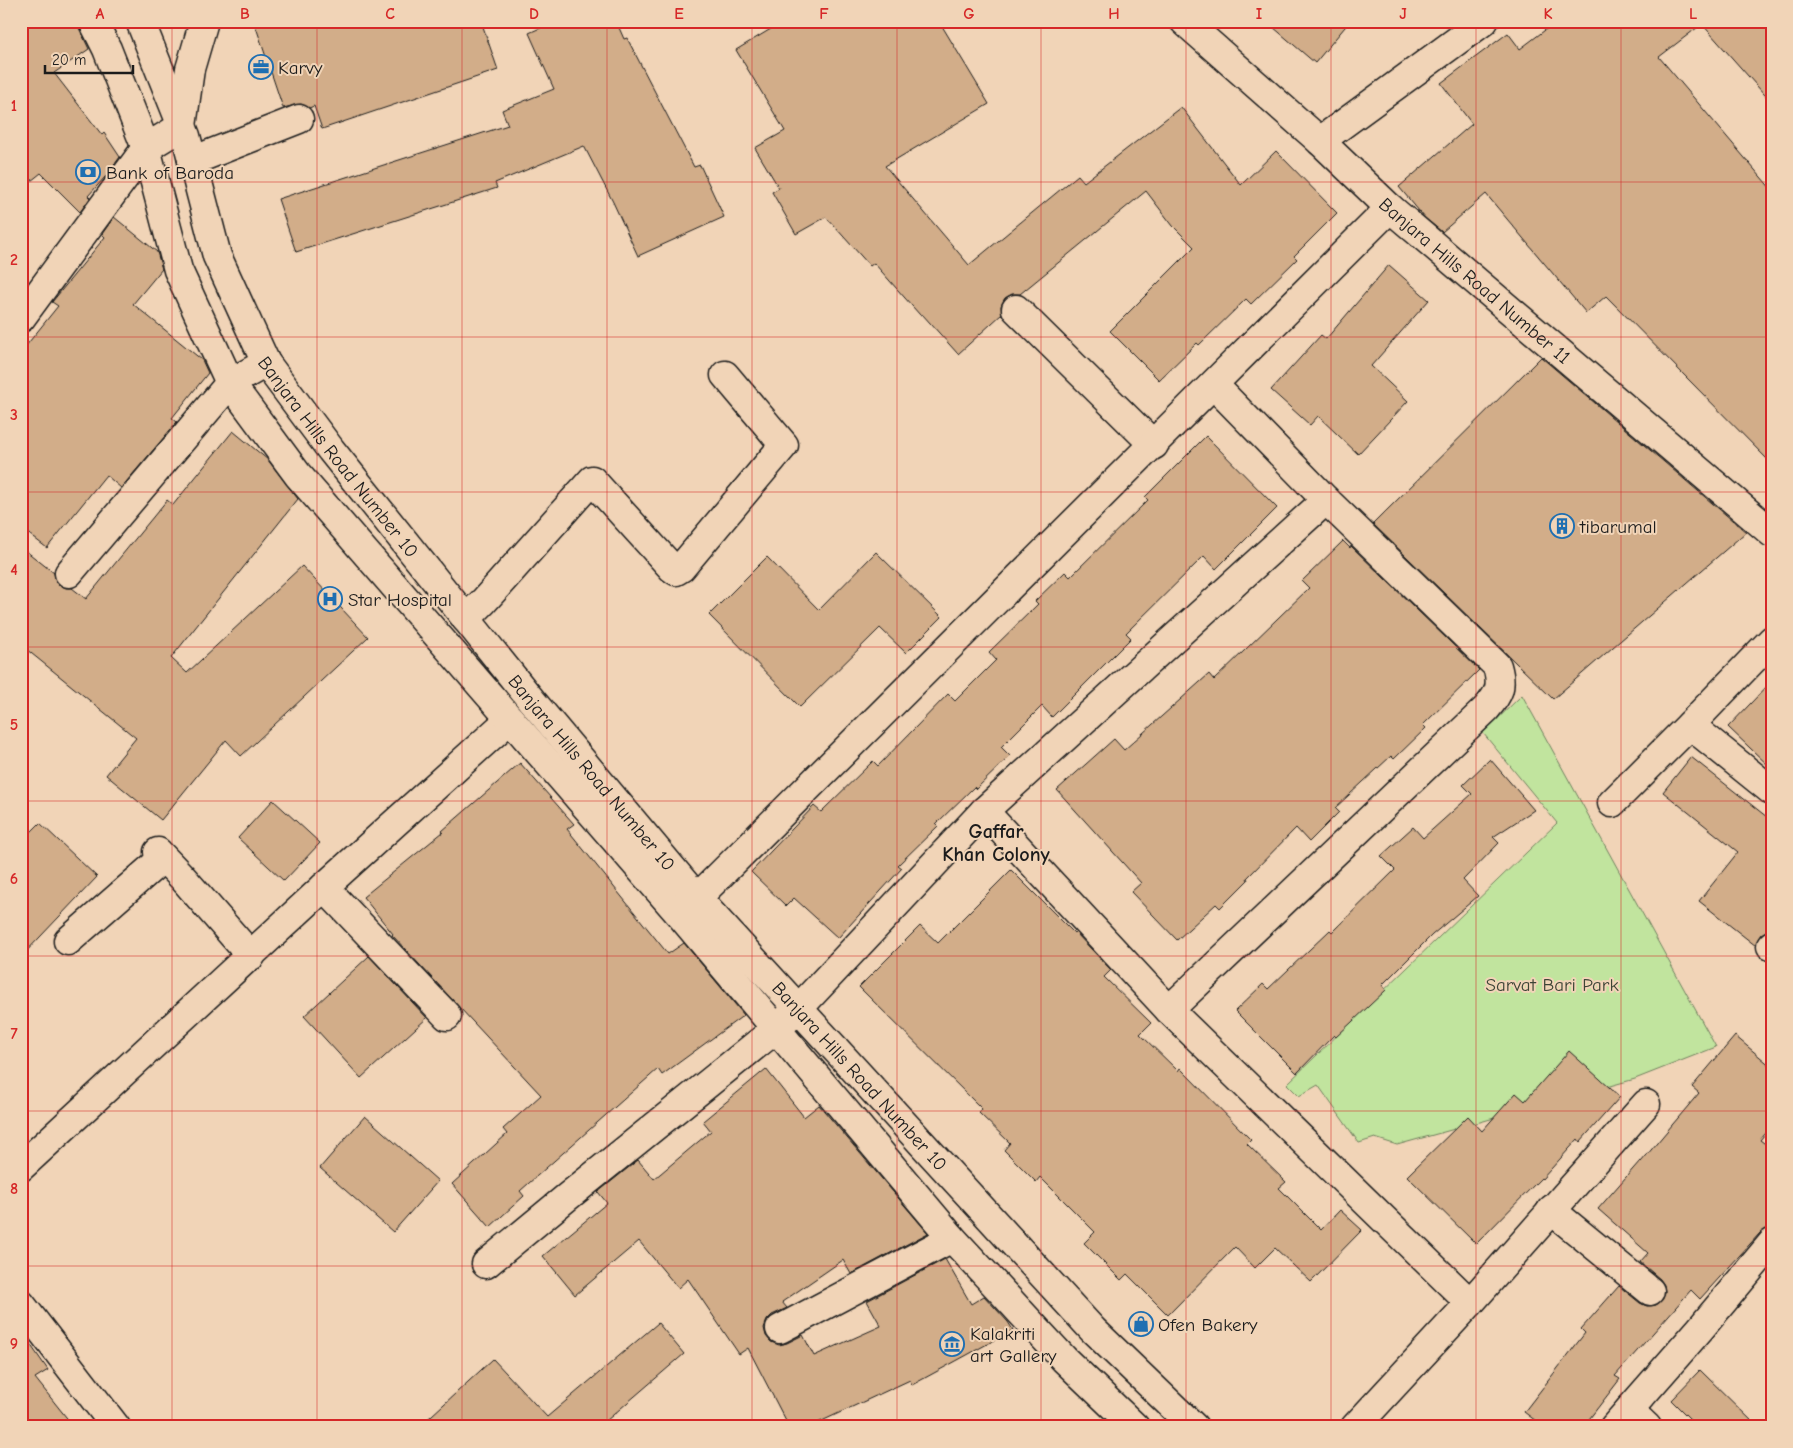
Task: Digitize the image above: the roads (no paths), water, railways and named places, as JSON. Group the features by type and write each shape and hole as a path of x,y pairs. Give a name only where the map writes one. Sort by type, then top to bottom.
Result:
{"street":[{"name":"Banjara Hills Road Number 10","path":"93,21 107,49 146,148 178,270 230,384 298,475 777,1028 952,1238 1064,1359 1135,1427"},
{"name":"Banjara Hills Road Number 10","path":"140,21 182,126 217,256 266,363 331,450 466,619 697,898 1093,1330 1194,1427"},
{"path":"21,318 146,148 182,126 190,69 204,21"},
{"name":"Banjara Hills Road Number 11","path":"1184,21 1320,141 1390,208 1772,534"},
{"path":"1320,141 1484,21"},
{"path":"192,161 299,119"},
{"path":"697,898 1390,208"},
{"path":"1016,309 1154,445"},
{"path":"69,573 230,384 266,363"},
{"path":"466,619 592,480 672,568 676,571 681,568 784,445 725,375"},
{"path":"1169,1010 1486,709 1497,696 1501,680 1497,666 1326,500 1214,385"},
{"path":"486,1264 798,1009 984,811 1326,500"},
{"path":"1612,803 1772,640"},
{"path":"21,1167 324,887 510,719"},
{"path":"1690,725 1772,791"},
{"path":"984,811 1169,1010 1470,1303"},
{"path":"68,941 161,855 251,956"},
{"path":"324,887 447,1016"},
{"path":"1355,1427 1470,1303 1646,1104"},
{"path":"1551,1210 1650,1290"},
{"path":"780,1329 952,1238"},
{"path":"1630,1421 1700,1329 1772,1243"},
{"path":"21,1304 116,1427"}],"place":[{"name":"Karvy","path":"261,67"},
{"name":"Bank of Baroda","path":"88,172"},
{"name":"tibarumal","path":"1562,526"},
{"name":"Star Hospital","path":"330,599"},
{"name":"Ofen Bakery","path":"1141,1324"},
{"name":"Kalakriti art Gallery","path":"952,1344"}],"district":[{"name":"Gaffar Khan Colony","path":"996,842"}],"park label":[{"name":"Sarvat Bari Park","path":"1552,984"}]}
